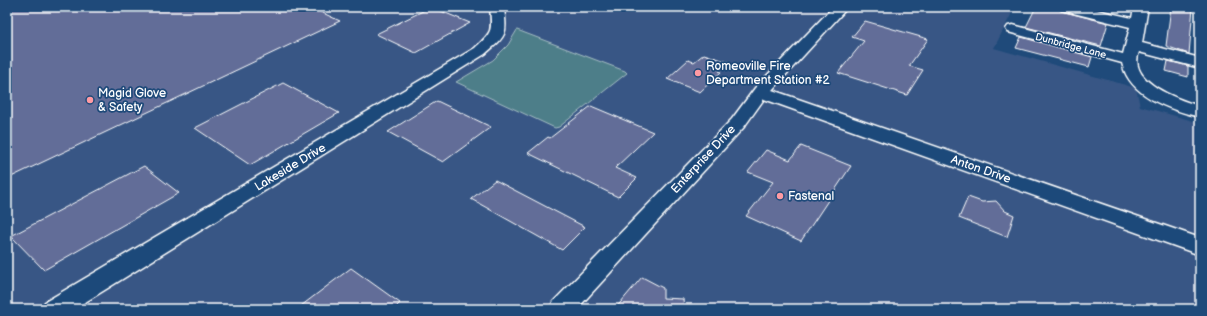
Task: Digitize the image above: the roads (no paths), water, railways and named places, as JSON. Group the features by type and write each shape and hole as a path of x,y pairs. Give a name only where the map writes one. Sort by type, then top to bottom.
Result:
{"street":[{"name":"Lakeside Drive","path":"54,309 480,51 497,36 499,26 497,7"},
{"name":"Enterprise Drive","path":"562,309 738,123 761,92 841,7"},
{"path":"1066,7 1137,24"},
{"path":"1141,7 1132,53 1132,72 1138,83 1164,98 1200,112"},
{"name":"Dunbridge Lane","path":"1012,29 1132,53 1200,63"},
{"name":"Anton Drive","path":"761,92 1200,247"}],"place":[{"name":"Romeoville Fire Department Station #2","path":"698,73"},
{"name":"Magid Glove & Safety","path":"90,100"},
{"name":"Fastenal","path":"780,196"}]}
